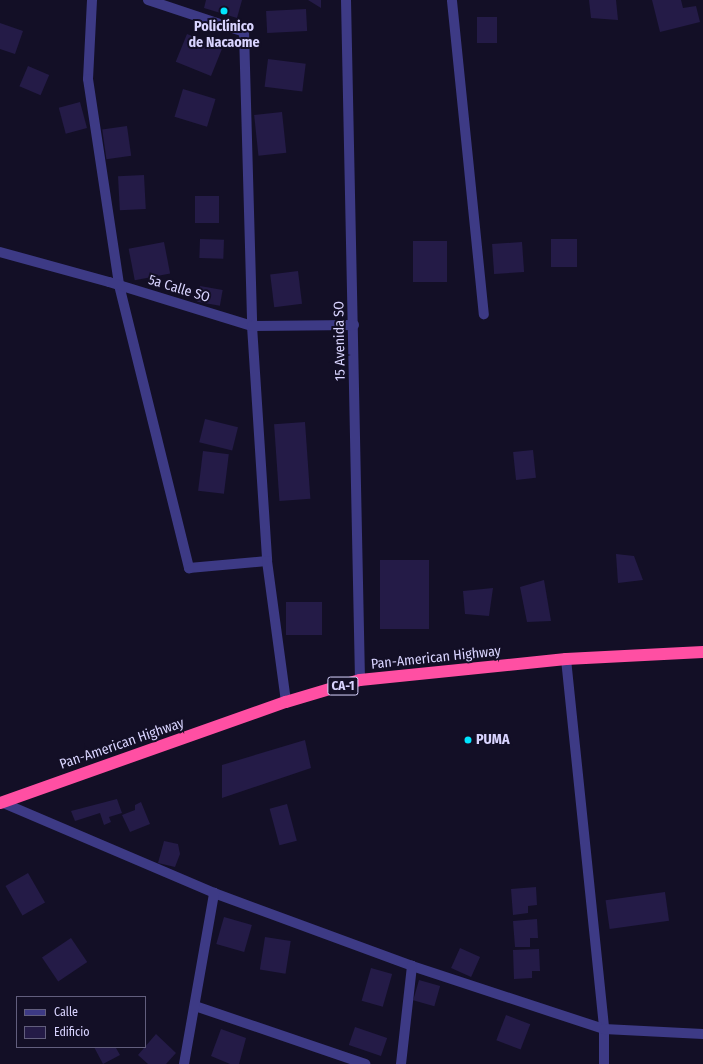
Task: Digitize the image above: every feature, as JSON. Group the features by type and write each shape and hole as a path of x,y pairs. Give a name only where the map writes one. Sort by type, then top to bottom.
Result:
{"highway":[{"name":"Pan-American Highway","path":"0,803 286,702 360,680 566,659 703,652"}],"street":[{"path":"92,0 88,79 119,285 189,568 267,561"},
{"path":"148,0 244,32 252,326 267,561 286,702"},
{"name":"15 Avenida SO","path":"346,0 354,325 360,680"},
{"path":"454,0 484,314"},
{"name":"5a Calle SO","path":"0,252 119,285 252,326 354,325"},
{"path":"566,659 604,1029 604,1064"},
{"path":"0,803 214,893 412,966 604,1029 703,1034"},
{"path":"184,1064 214,893"},
{"path":"401,1064 412,966"},
{"path":"195,1006 365,1064"}],"building":[{"path":"206,0 242,0 237,18 204,8"},
{"path":"308,0 321,0 321,8"},
{"path":"589,0 616,0 618,20 591,18"},
{"path":"652,0 681,0 683,8 696,6 700,22 660,32"},
{"path":"306,9 307,31 267,33 266,11"},
{"path":"477,17 497,17 497,43 477,43"},
{"path":"0,23 23,31 15,54 0,49"},
{"path":"187,34 222,48 211,76 176,62"},
{"path":"268,59 306,64 302,91 265,87"},
{"path":"28,66 49,75 41,95 19,86"},
{"path":"183,89 216,99 207,127 175,117"},
{"path":"80,102 87,128 66,134 59,108"},
{"path":"282,112 286,153 258,156 254,115"},
{"path":"127,126 131,156 106,159 102,129"},
{"path":"144,175 146,209 120,210 118,176"},
{"path":"195,196 219,196 219,223 195,223"},
{"path":"200,239 224,240 223,259 199,258"},
{"path":"551,239 577,239 577,267 551,267"},
{"path":"413,241 447,241 447,282 413,282"},
{"path":"164,242 170,273 135,280 129,249"},
{"path":"522,242 524,272 494,274 492,244"},
{"path":"298,271 302,304 274,307 270,274"},
{"path":"200,286 223,290 220,306 197,302"},
{"path":"205,419 238,427 232,451 199,442"},
{"path":"305,422 310,499 279,501 274,424"},
{"path":"533,450 536,478 516,480 513,452"},
{"path":"203,451 229,454 224,494 198,491"},
{"path":"616,554 634,556 643,580 618,583"},
{"path":"380,560 429,560 429,629 380,629"},
{"path":"544,580 551,621 527,622 520,587"},
{"path":"493,588 489,616 465,614 463,591"},
{"path":"286,602 322,602 322,635 286,635"},
{"path":"305,740 311,768 222,798 222,765"},
{"path":"117,799 122,813 109,817 111,822 104,825 100,813 75,821 71,811"},
{"path":"141,802 150,824 130,832 122,815 135,810 135,805"},
{"path":"287,804 297,841 279,845 270,809"},
{"path":"164,841 178,844 180,854 175,867 158,863"},
{"path":"28,873 45,902 22,915 5,886"},
{"path":"536,887 537,905 528,906 528,913 513,915 511,889"},
{"path":"665,892 669,921 610,929 606,900"},
{"path":"224,917 252,925 244,952 216,944"},
{"path":"537,919 538,938 530,938 530,947 515,947 513,921"},
{"path":"265,937 291,941 286,974 260,970"},
{"path":"71,938 87,962 58,982 42,958"},
{"path":"460,948 480,957 471,977 451,968"},
{"path":"539,949 540,971 532,971 532,978 514,979 513,950"},
{"path":"371,968 392,974 383,1007 362,1001"},
{"path":"419,980 440,986 434,1006 413,1000"},
{"path":"506,1015 530,1024 521,1050 496,1040"},
{"path":"355,1027 387,1038 381,1056 349,1045"},
{"path":"221,1029 246,1038 239,1064 230,1064 211,1056"},
{"path":"156,1034 176,1053 166,1064 148,1064 138,1055 144,1048 146,1048 146,1046"},
{"path":"95,1048 116,1048 120,1055 103,1064"}],"place":[{"name":"Policlínico de Nacaome","path":"224,11"},
{"name":"PUMA","path":"468,740"}]}
